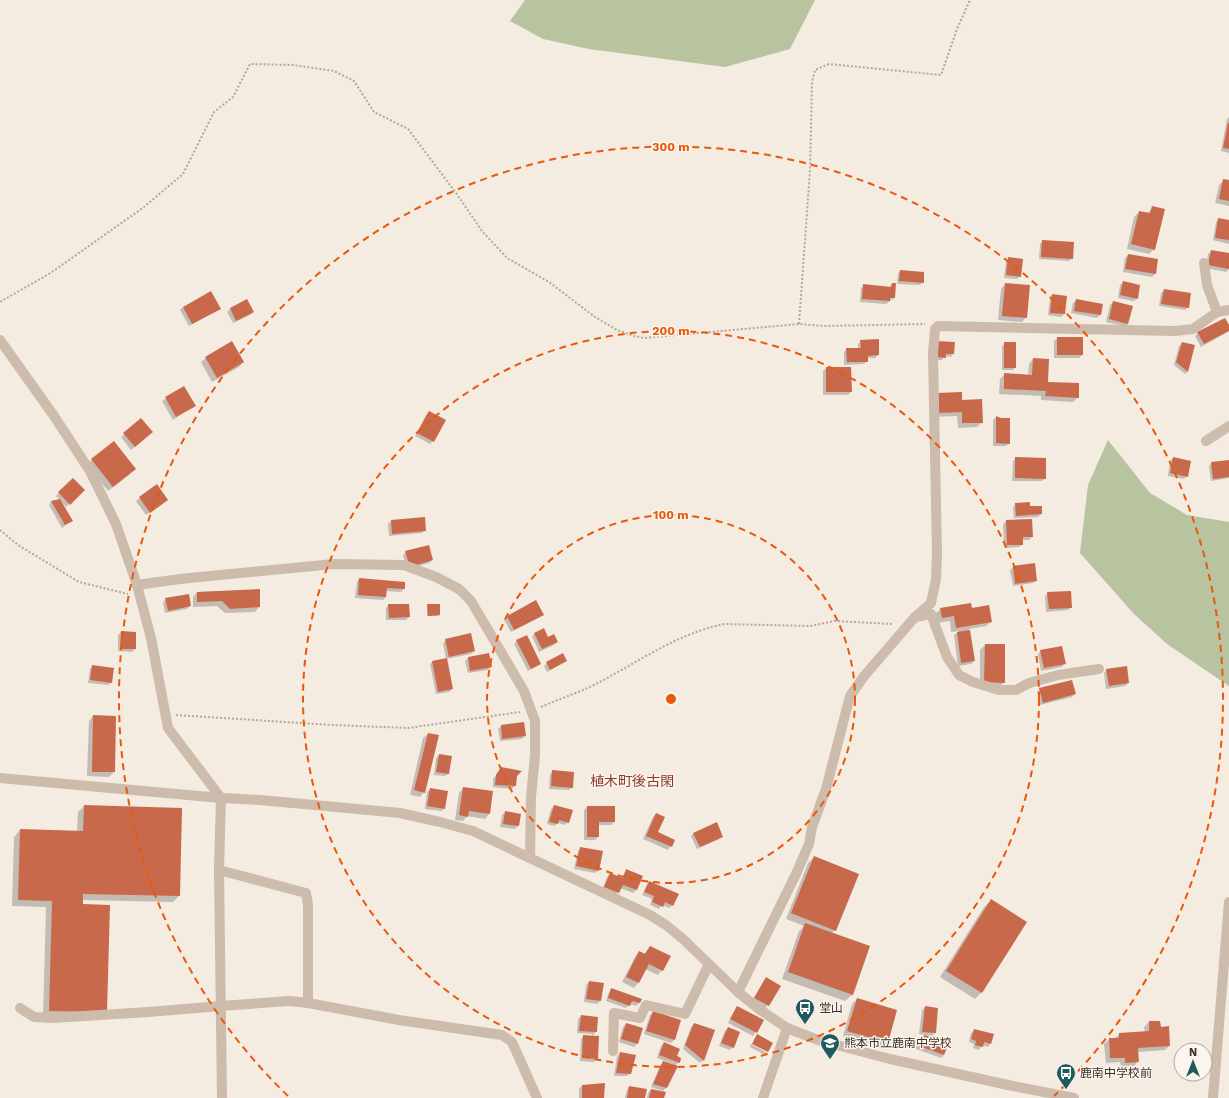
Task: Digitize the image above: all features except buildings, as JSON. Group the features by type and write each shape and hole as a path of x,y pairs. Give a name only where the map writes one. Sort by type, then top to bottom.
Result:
{"street":[{"path":"1204,263 1207,286 1217,312"},
{"path":"738,992 796,874 809,844 812,827 826,788 850,696 865,675 912,621 931,603 936,579 933,354 935,329 938,326 1175,331 1193,329 1217,312 1229,310"},
{"path":"0,340 54,416 90,471 116,524 137,585 151,638 168,728 221,798 219,870 222,1098"},
{"path":"1206,441 1229,426"},
{"path":"137,585 180,579 334,564 404,565 436,577 459,590 470,601 524,691 535,721 535,755 530,857"},
{"path":"912,621 931,614 947,657 959,675 973,682 999,690 1016,690 1029,683 1058,675 1099,669"},
{"path":"0,778 400,813 473,831 650,915 666,925 683,939 738,992 759,1009 787,1028 818,1040 890,1059 1074,1098"},
{"path":"219,870 306,893 308,905 308,1003"},
{"path":"1213,1098 1229,902"},
{"path":"614,1051 614,1013 640,1018 646,1005 685,1014 709,964"},
{"path":"20,1008 34,1017 52,1018 290,1001 399,1020 502,1035 512,1042 537,1098"},
{"path":"763,1098 787,1028"}],"path":[{"path":"800,324 810,170 812,82 816,70 829,64 941,75 957,29 970,0"},
{"path":"0,302 52,272 144,207 183,174 214,112 233,97 250,64 294,65 334,70 354,81 374,112 408,129 456,193 482,231 507,258 549,282 595,317 617,330 644,338 800,324 824,326 933,324 935,329"},
{"path":"0,530 18,545 79,582 140,597"},
{"path":"166,715 229,720 408,728 530,710 589,687 660,648 696,632 718,625 811,626 834,620 912,621"}],"green space":[{"path":"525,0 815,0 790,49 725,67 589,49 543,39 510,21"},
{"path":"1108,440 1150,493 1187,515 1229,522 1229,686 1167,644 1134,614 1080,553 1088,485"}],"place":[{"name":"堂山","path":"805,1025"},
{"name":"熊本市立鹿南中学校","path":"830,1060"},
{"name":"鹿南中学校前","path":"1066,1090"}],"district":[{"name":"植木町後古閑","path":"632,781"}]}
